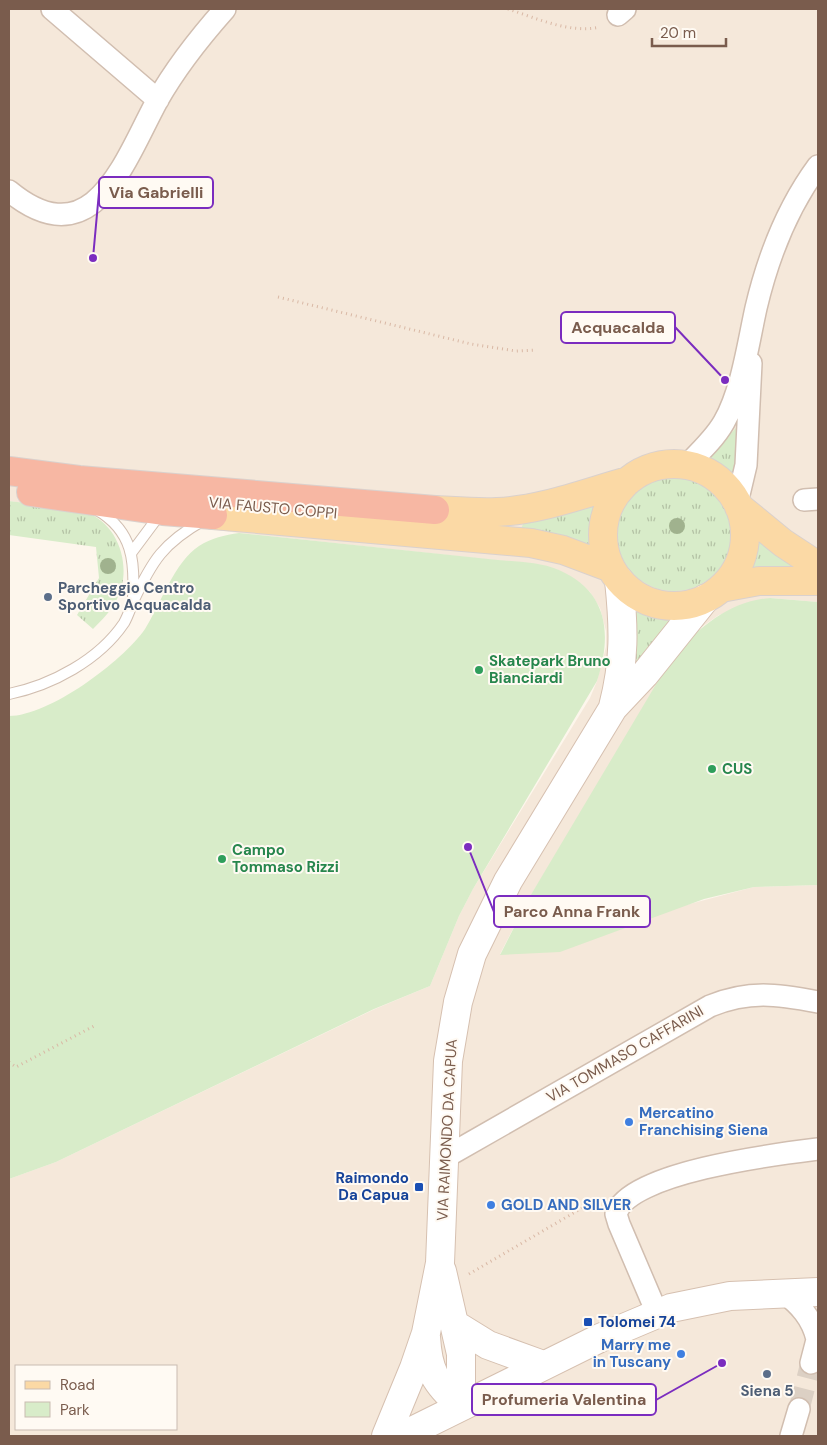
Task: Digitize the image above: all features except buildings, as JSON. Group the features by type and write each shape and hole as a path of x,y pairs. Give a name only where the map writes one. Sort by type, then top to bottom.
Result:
{"highway":[{"path":"9,471 79,480 435,510"},
{"path":"9,488 72,499 178,504 213,515"}],"main road":[{"path":"435,510 482,512 543,505 628,481 646,470 666,464 687,465 707,472 719,481 738,505 783,543 818,566"},
{"path":"615,574 604,545 604,521 613,499 628,481"},
{"path":"713,594 734,574 742,556 745,537 743,518 738,505"},
{"path":"213,515 532,544 563,550 615,574 637,596 659,604 682,606 713,594 759,581 818,581"}],"street":[{"path":"52,9 158,100"},
{"path":"9,191 31,207 49,212 72,212 88,207 106,192 118,176 158,100 225,9"},
{"path":"687,465 724,422 733,402 752,331 760,292 778,238 793,205 816,172"},
{"path":"738,505 746,465 749,430 752,331"},
{"name":"VIA RAIMONDO DA CAPUA","path":"613,708 620,678 624,646 615,574"},
{"name":"VIA RAIMONDO DA CAPUA","path":"386,1436 426,1333 440,1263 451,1038 458,1002 472,954 508,881 613,708 645,674 713,594"},
{"name":"VIA TOMMASO CAFFARINI","path":"444,1158 710,1006 747,994 786,996 818,1002"},
{"path":"657,1313 618,1224 616,1214 621,1204 674,1176 761,1157 818,1149"},
{"name":"VIA RAIMONDO DA CAPUA","path":"440,1263 462,1366 461,1406"},
{"path":"783,1292 802,1309 812,1322 818,1338 811,1363"},
{"path":"402,1436 543,1366 657,1313 701,1301 783,1292 818,1292"},
{"path":"454,1324 488,1345 543,1366"},
{"name":"VIA RAIMONDO DA CAPUA","path":"426,1333 428,1358 432,1374 444,1390 461,1406"},
{"path":"791,1436 798,1409"}],"lane":[{"name":"VIA FAUSTO COPPI","path":"72,499 96,509 114,522 126,538 132,552 132,602"},
{"path":"132,552 178,504"},
{"name":"VIA FAUSTO COPPI","path":"178,504 239,505"},
{"path":"409,518 435,510"},
{"name":"VIA FAUSTO COPPI","path":"9,694 24,691 54,679 87,659 115,634 124,622 132,602 164,548 176,536 213,515"}],"path":[{"path":"508,9 565,26 590,29 603,26 622,12"},
{"path":"278,297 470,344 516,351 536,350"},
{"path":"9,1062 16,1067 94,1026"},
{"path":"462,1278 589,1204"}],"shaded area":[{"path":"9,9 818,9 818,602 770,598 719,615 696,631 529,898 500,954 754,887 818,885 818,1436 9,1436 9,1179 56,1162 375,1009 430,986 459,916 473,889 590,698 597,681 606,647 606,631 600,608 590,592 576,580 558,570 540,565 239,533 9,501"}],"green space":[{"path":"741,427 735,480 705,460 736,428"},
{"path":"674,477 696,482 714,494 726,512 731,534 726,556 714,574 696,586 674,591 652,586 634,574 622,556 617,534 622,512 634,494 652,482"},
{"path":"601,500 594,520 596,552 521,529 523,524"},
{"path":"9,501 57,506 85,512 107,526 114,536 120,548 123,561 122,587 112,607 93,629 77,615 99,578 96,547 9,535"},
{"path":"239,533 529,563 559,570 576,579 588,590 597,603 602,616 605,631 604,647 597,681 473,889 459,916 430,986 374,1009 56,1162 9,1179 9,716 25,714 64,697 120,657 145,629 175,573 190,553 208,541"},
{"path":"754,534 793,565 792,570 743,574 752,553"},
{"name":"CUS","path":"770,598 818,602 818,885 754,887 704,899 560,952 500,955 529,898 674,654 706,625 729,610 742,604"},
{"path":"627,601 674,617 635,664"}],"tunnel":[{"path":"799,1409 811,1363"}],"place":[{"name":"Via Gabrielli","path":"93,258"},
{"name":"Acquacalda","path":"725,380"},
{"name":"Parcheggio Centro Sportivo Acquacalda","path":"48,597"},
{"name":"Skatepark Bruno Bianciardi","path":"479,670"},
{"name":"CUS","path":"712,769"},
{"name":"Parco Anna Frank","path":"468,847"},
{"name":"Campo Tommaso Rizzi","path":"222,859"},
{"name":"Mercatino Franchising Siena","path":"629,1122"},
{"name":"Raimondo Da Capua","path":"419,1187"},
{"name":"GOLD AND SILVER","path":"491,1205"},
{"name":"Tolomei 74","path":"588,1322"},
{"name":"Marry me in Tuscany","path":"681,1354"},
{"name":"Profumeria Valentina","path":"722,1363"},
{"name":"Siena 5","path":"767,1374"}]}
